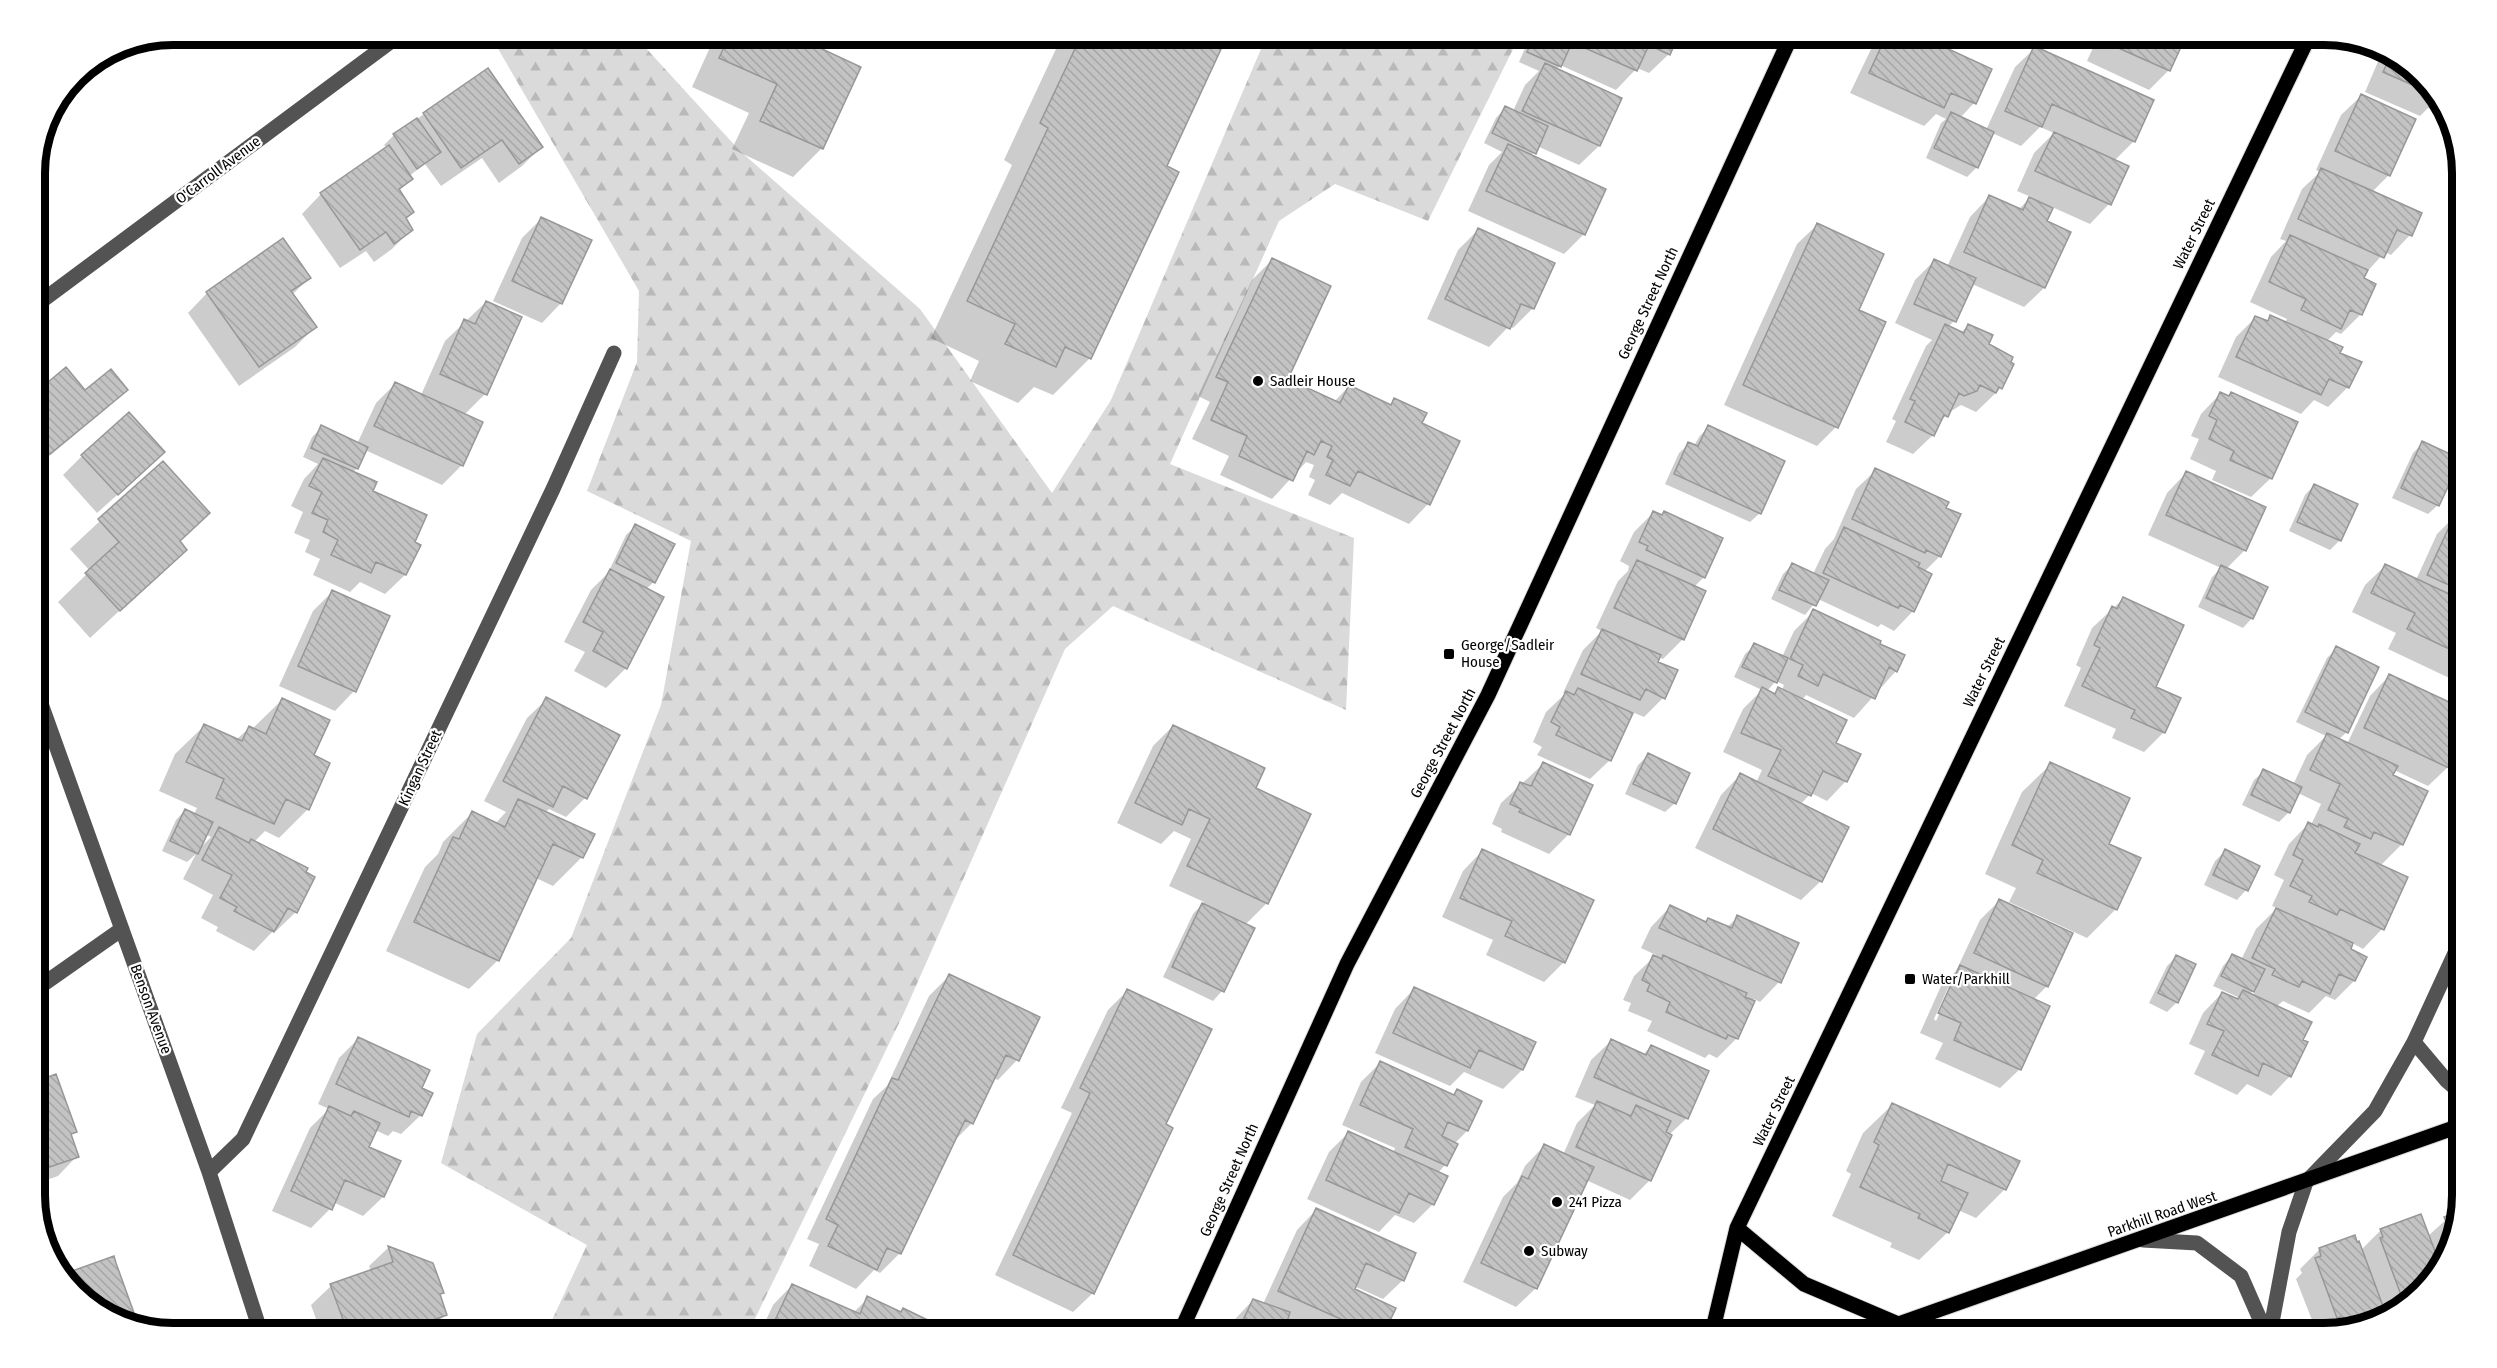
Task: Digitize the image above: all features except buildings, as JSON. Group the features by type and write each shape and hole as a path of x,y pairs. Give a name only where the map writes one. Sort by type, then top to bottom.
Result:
{"main road":[{"name":"George Street North","path":"1184,1323 1347,964 1488,695 1787,45"},
{"name":"Water Street","path":"1713,1323 1737,1228 2305,45"},
{"name":"Parkhill Road West","path":"1901,1323 2143,1240 2452,1129"},
{"path":"1737,1228 1804,1284 1896,1323"}],"street":[{"name":"O'Carroll Avenue","path":"45,299 386,45"},
{"name":"Kingan Street","path":"209,1172 243,1139 553,489 614,353"},
{"name":"Benson Avenue","path":"45,715 209,1172 257,1323"},
{"path":"45,983 122,929"},
{"path":"2272,1323 2289,1232 2306,1182 2375,1111 2414,1042 2452,960"},
{"path":"2414,1042 2452,1085"},
{"path":"2143,1240 2197,1243 2241,1276 2261,1323"}],"green space":[{"path":"643,45 740,151 920,309 1052,493 1111,400 1263,45 1515,45 1428,221 1335,184 1279,221 1170,464 1354,538 1346,710 1113,606 1065,649 904,1013 753,1323 551,1323 587,1245 441,1163 477,1034 571,938 661,705 691,541 587,491 637,362 639,291 497,47"}],"place":[{"name":"Sadleir House","path":"1258,381"},
{"name":"George/Sadleir House","path":"1449,654"},
{"name":"Water/Parkhill","path":"1910,979"},
{"name":"241 Pizza","path":"1557,1202"},
{"name":"Subway","path":"1529,1251"}]}
